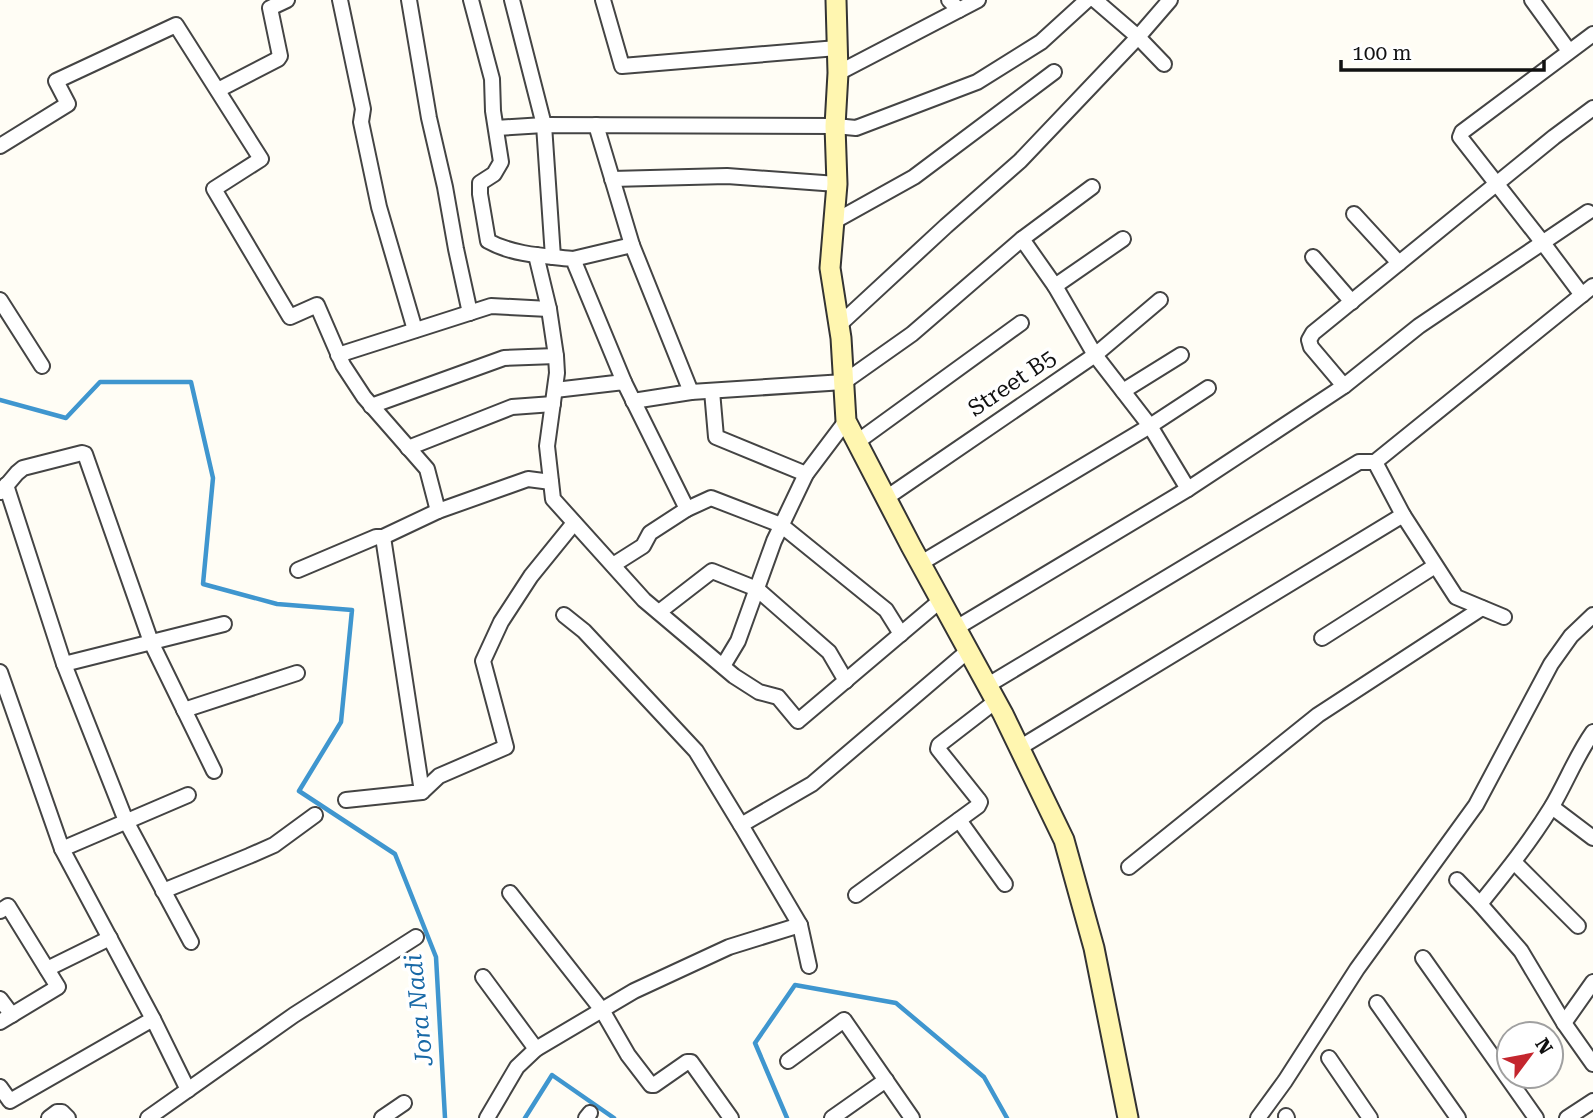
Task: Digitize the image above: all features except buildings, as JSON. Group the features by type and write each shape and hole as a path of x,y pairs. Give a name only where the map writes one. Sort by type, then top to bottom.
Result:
{"street":[{"path":"218,90 278,59 280,55 270,8 287,0"},
{"path":"340,0 363,109 361,122 379,207 415,330"},
{"path":"409,0 429,118 470,313"},
{"path":"471,0 492,79 493,111 501,162 494,174 480,183 488,241 503,248 536,255 573,259 632,245"},
{"path":"512,0 544,125 553,257"},
{"path":"603,0 622,66 837,48"},
{"path":"836,0 837,184 830,268 839,325 846,421 992,693 1064,840 1094,948 1128,1118"},
{"path":"838,73 954,5 978,0"},
{"path":"496,128 544,125 856,128 977,82 1041,42 1087,0"},
{"path":"1095,0 1138,37 1164,64"},
{"path":"839,325 1020,161 1170,0"},
{"path":"1532,0 1569,51"},
{"path":"0,146 68,104 56,80 176,25 261,159 214,189 290,317 317,305 343,366 371,406 427,469 438,511"},
{"path":"856,895 978,806 980,803 938,749 992,693 1359,462 1375,462 1587,291 1543,243 1460,137 1462,132 1593,33"},
{"path":"835,221 914,177 1054,72"},
{"path":"1344,386 1311,346 1309,340 1313,333 1593,108"},
{"path":"596,125 632,245 691,392"},
{"path":"612,179 727,176 837,184"},
{"path":"633,401 691,392 844,382 912,334 1022,239 1091,187"},
{"path":"956,628 1188,489 1344,386 1419,326 1588,212"},
{"path":"1354,214 1399,263"},
{"path":"1022,239 1055,286 1095,355 1150,426 1188,489"},
{"path":"1055,286 1123,239"},
{"path":"536,255 549,309 558,373 547,446 553,499 644,600 723,666 759,692 778,697 798,721 941,600"},
{"path":"1312,257 1352,302"},
{"path":"573,259 624,382 687,509"},
{"path":"0,300 42,366"},
{"name":"Street B5","path":"886,498 1095,355 1160,300"},
{"path":"338,355 491,306 549,309"},
{"path":"857,442 1021,323"},
{"path":"371,406 503,358 556,355"},
{"path":"1123,391 1181,355"},
{"path":"408,448 512,407 624,382"},
{"path":"921,564 1208,388"},
{"path":"712,391 716,438 806,474"},
{"path":"723,666 738,641 781,525 806,474 846,421"},
{"path":"191,942 126,821 64,664 3,489 23,468 85,454 151,642 214,771"},
{"path":"1375,462 1403,515 1456,597 1504,617"},
{"path":"298,569 376,537 383,537 438,511 528,479 551,482"},
{"path":"613,565 643,546 650,533 710,498 781,525 886,610 901,634"},
{"path":"1019,748 1403,515"},
{"path":"346,800 422,792 439,776 506,747 483,661 502,622 531,576 574,523"},
{"path":"383,537 422,792"},
{"path":"1322,638 1435,566"},
{"path":"659,612 712,571 757,589 829,652 846,681"},
{"path":"1129,867 1318,715 1482,608"},
{"path":"564,615 584,631 696,751 800,925 809,966"},
{"path":"1258,1118 1357,969 1476,805 1551,664 1571,636 1593,615"},
{"path":"64,664 224,624"},
{"path":"741,825 812,784 969,650"},
{"path":"0,672 62,849 188,1090"},
{"path":"184,710 297,673"},
{"path":"1480,904 1514,862 1552,807 1590,743"},
{"path":"62,849 188,795"},
{"path":"1552,807 1593,838"},
{"path":"163,891 274,845 315,815"},
{"path":"959,820 1005,884"},
{"path":"1514,862 1578,926"},
{"path":"1457,880 1521,951 1562,1020"},
{"path":"510,893 603,1010 628,1055 651,1084 654,1085 687,1062 691,1062 731,1118"},
{"path":"0,911 8,906 58,987 6,1018 0,999"},
{"path":"487,1118 517,1067 536,1049 634,991 729,947 800,925"},
{"path":"148,1118 294,1015 416,937"},
{"path":"47,969 110,939"},
{"path":"1423,958 1536,1118"},
{"path":"483,977 536,1049"},
{"path":"1565,1022 1593,982"},
{"path":"1377,1003 1458,1118"},
{"path":"0,1087 10,1101 153,1019"},
{"path":"788,1061 844,1020 912,1118"},
{"path":"1565,1024 1593,1064"},
{"path":"1329,1058 1370,1118"},
{"path":"832,1118 886,1080"},
{"path":"1567,1118 1593,1101"},
{"path":"382,1118 404,1103"},
{"path":"49,1118 57,1112 62,1112 68,1118"}],"waterway":[{"name":"Jora Nadi","path":"0,400 66,418 100,382 191,382 213,478 203,584 277,604 352,610 341,722 299,791 395,854 436,957 445,1118"},
{"name":"Jora Nadi","path":"787,1118 755,1043 795,985 896,1003 984,1077 1007,1118"},
{"name":"Jora Nadi","path":"525,1118 552,1075 614,1118"}]}
